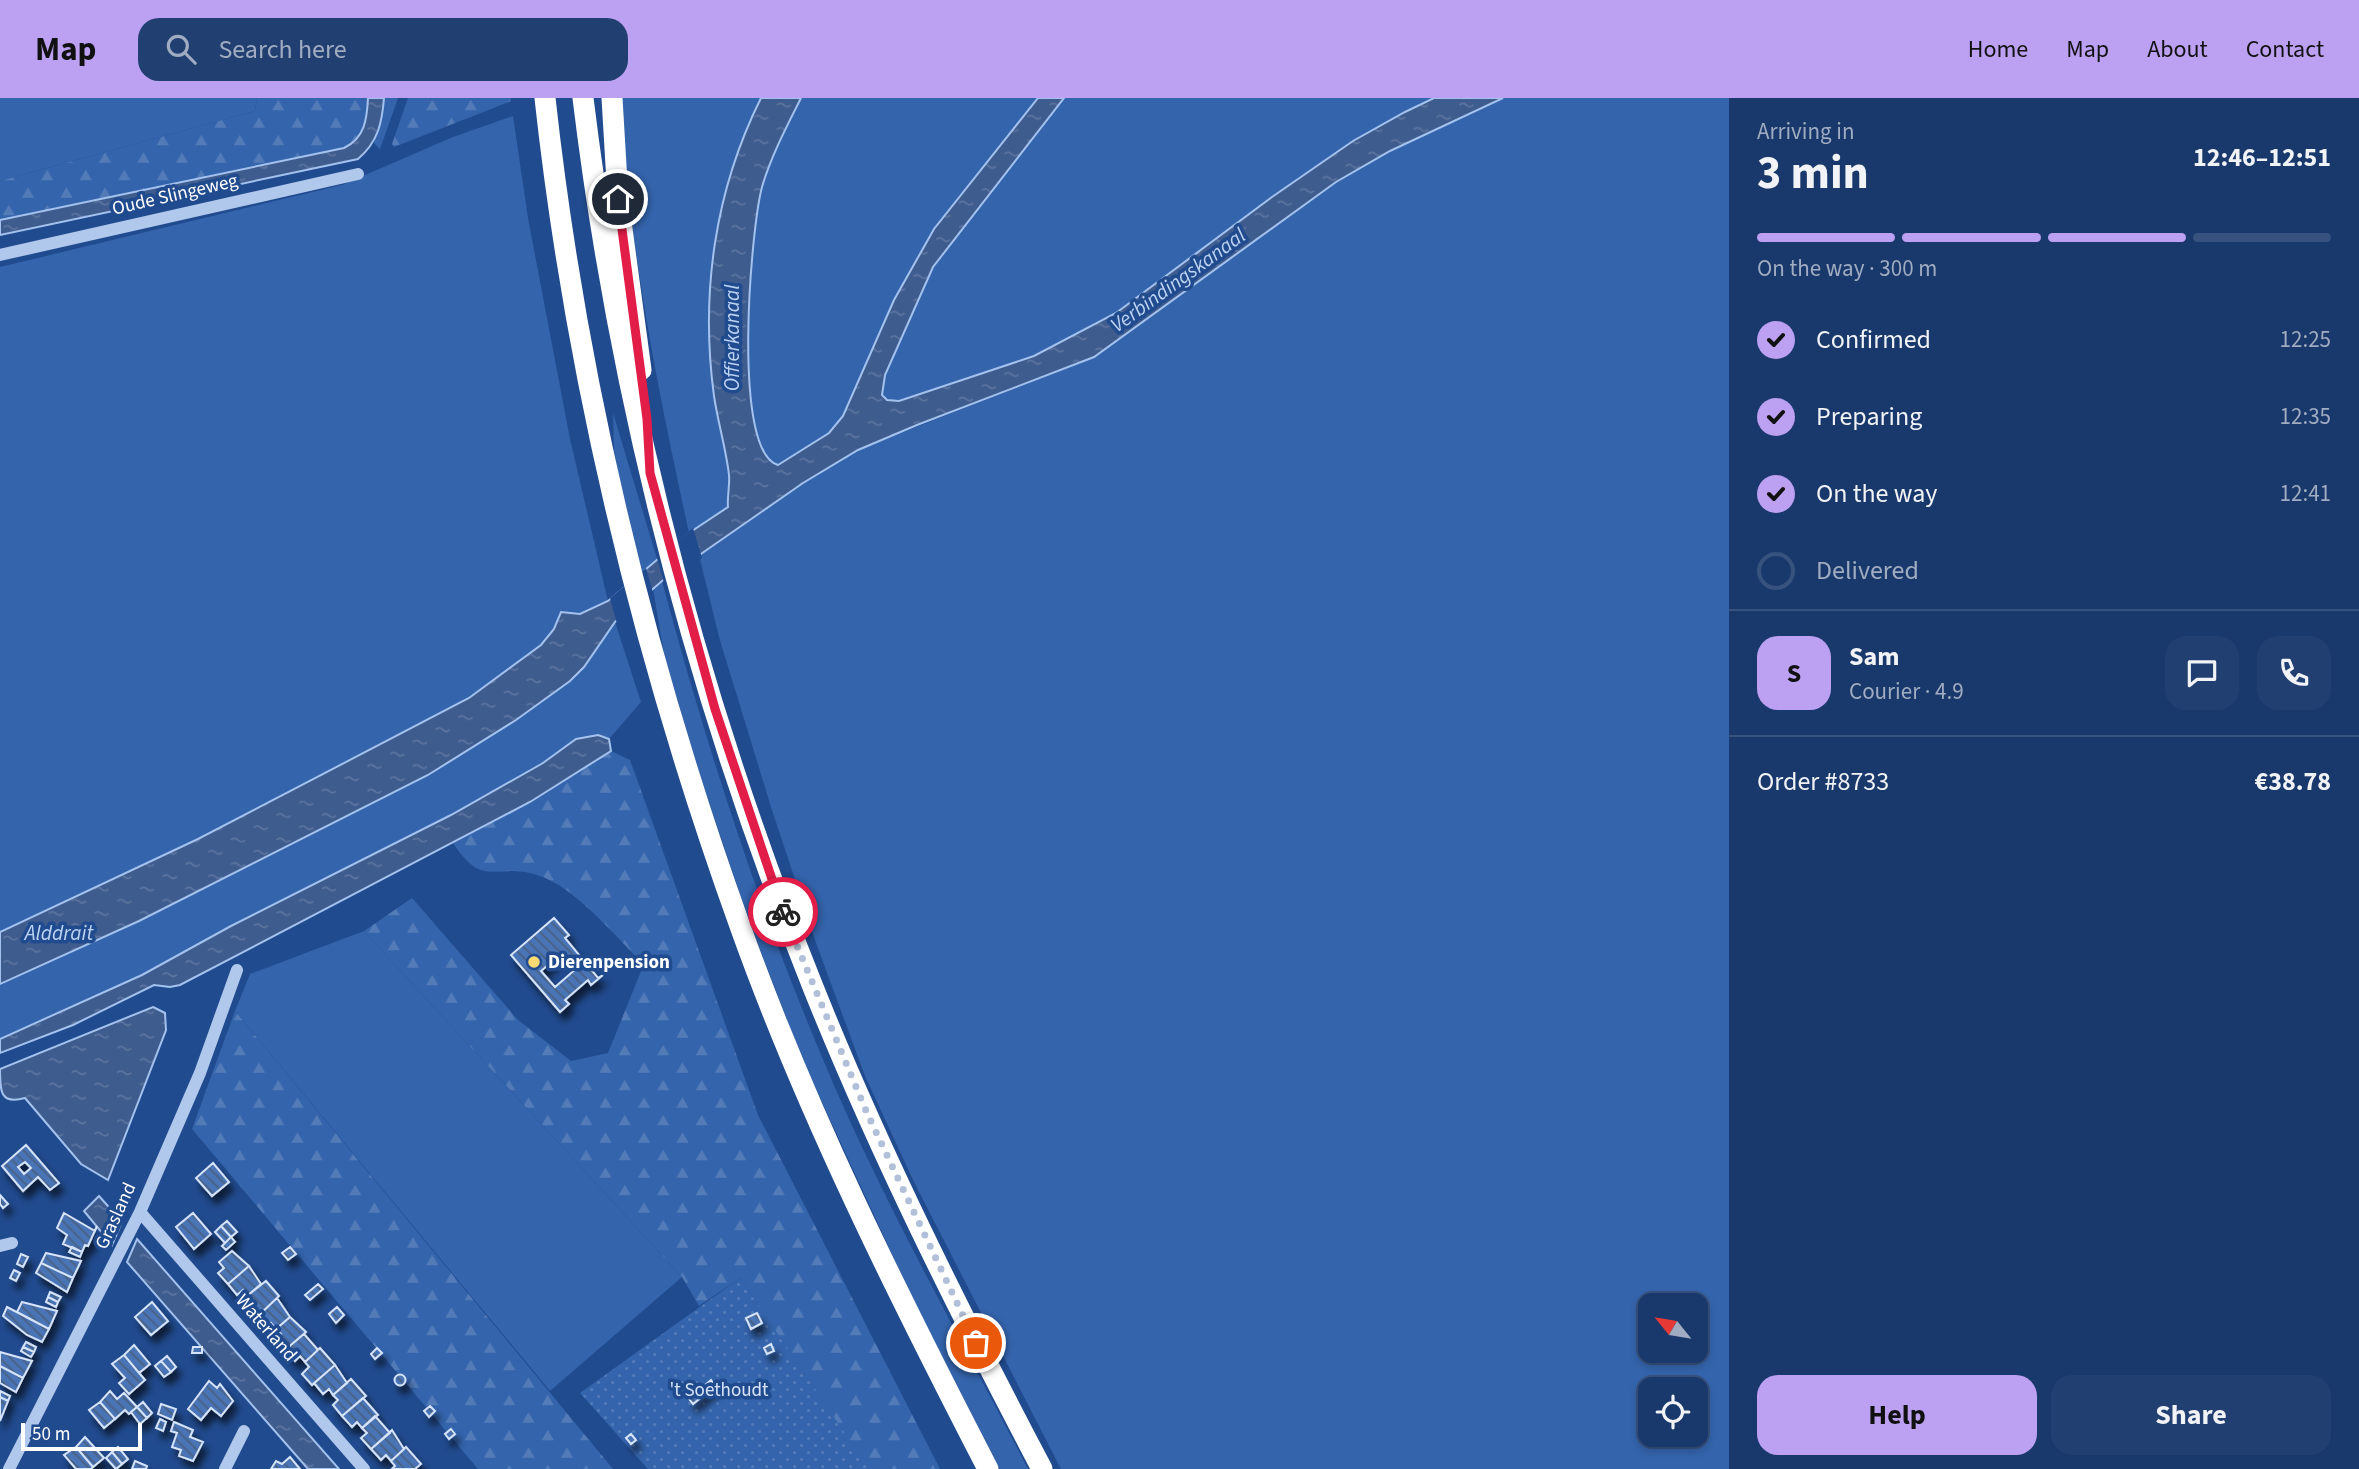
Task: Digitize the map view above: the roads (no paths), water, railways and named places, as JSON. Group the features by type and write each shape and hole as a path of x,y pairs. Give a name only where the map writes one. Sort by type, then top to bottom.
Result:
{"highway":[{"path":"545,98 555,189 585,363 613,497 655,664 740,927 810,1097 924,1345 988,1469"},
{"path":"583,98 592,173 622,341 650,473 694,635 744,800 814,990 902,1191 1041,1469"},
{"path":"612,98 618,199 647,419 650,473"}],"street":[{"name":"Oude Slingeweg","path":"0,255 358,174"},
{"name":"Grasland","path":"9,1469 139,1215 200,1073 237,970"},
{"name":"Waterland","path":"139,1215 364,1469"},
{"path":"225,1469 244,1431"}],"water":[{"path":"368,98 384,98 382,116 378,132 358,159 0,235 0,220 344,148 356,139 364,127"},
{"path":"761,98 801,98 762,187 753,246 750,290 749,382 754,422 763,451 778,465 829,433 843,416 894,300 934,229 1038,98 1064,98 933,267 885,375 882,395 887,400 899,401 1034,356 1116,313 1272,197 1353,141 1405,112 1434,98 1503,98 1390,151 1336,182 1094,357 858,450 803,483 662,581 615,622 584,667 570,681 516,720 428,775 139,921 0,984 0,932 198,839 469,698 541,645 554,629 561,612 580,614 608,601 689,533 728,507 729,475 714,396 710,357 711,281 715,243 732,169"},
{"path":"598,735 609,739 611,751 530,802 180,985 154,985 73,1025 0,1053 0,1039 142,975 231,926 451,815 543,763 576,739"},
{"path":"153,1007 165,1013 166,1030 108,1180 81,1164 25,1098 6,1098 1,1090 0,1069"},
{"path":"99,1196 122,1222 112,1245 84,1211"},
{"path":"137,1239 339,1469 308,1469 127,1262"}],"place":[{"name":"Dierenpension","path":"534,962"}],"water label":[{"name":"Verbindingskanaal","path":"1178,280"},
{"name":"Offierkanaal","path":"732,338"},
{"name":"Alddrait","path":"59,933"}],"park label":[{"name":"'t Soethoudt","path":"719,1390"}]}
